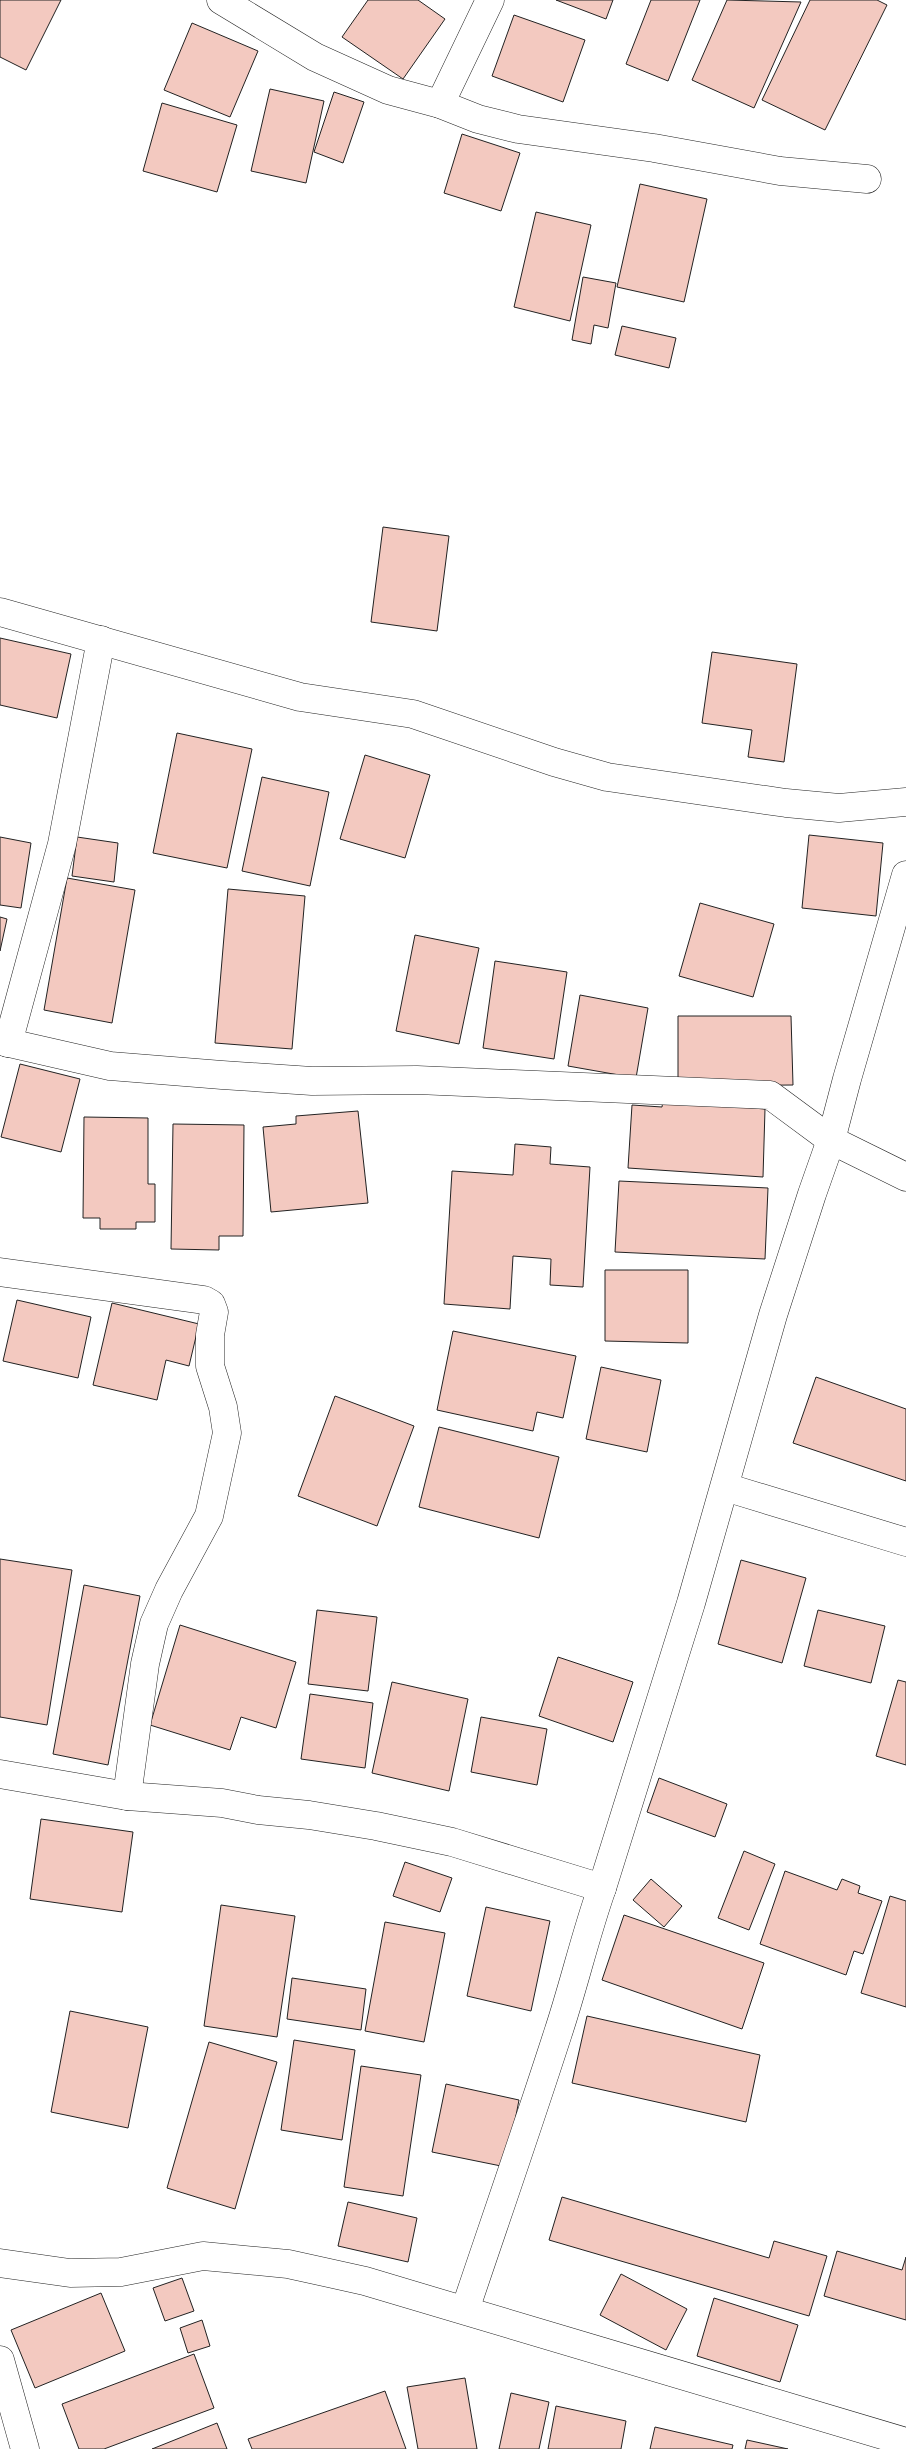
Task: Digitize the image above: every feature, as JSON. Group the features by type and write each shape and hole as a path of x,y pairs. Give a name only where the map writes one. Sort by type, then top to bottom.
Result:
{"street":[{"path":"221,0 314,57 388,90 440,104 478,119 518,129 654,148 780,171 867,179"},
{"path":"440,104 490,0"},
{"path":"0,612 300,697 413,714 554,762 607,777 786,803 830,807 906,802"},
{"path":"101,640 62,844 4,1042 110,1066 231,1076 312,1081 417,1080 770,1095 831,1140 906,1177"},
{"path":"466,2310 578,1972 587,1931 602,1888 725,1487 773,1314 831,1140 846,1080 906,875"},
{"path":"0,1272 204,1300 211,1304 214,1312 210,1335 210,1366 223,1407 227,1433 209,1516 169,1590 154,1624 145,1664 127,1796"},
{"path":"725,1487 906,1542"},
{"path":"0,1774 127,1796 222,1803 258,1810 309,1815 376,1826 452,1842 602,1888"},
{"path":"0,2263 70,2273 121,2272 203,2256 288,2264 366,2281 906,2442"},
{"path":"0,2360 25,2449"}],"building":[{"path":"0,0 61,0 26,70 0,57"},
{"path":"368,0 418,0 445,19 403,79 342,37"},
{"path":"556,0 613,0 606,19"},
{"path":"651,0 700,0 668,81 626,64"},
{"path":"727,0 801,2 754,108 692,80"},
{"path":"810,0 877,0 887,5 825,130 762,100"},
{"path":"514,15 585,40 563,102 492,76"},
{"path":"192,23 258,51 230,117 164,90"},
{"path":"270,89 324,101 306,183 251,171"},
{"path":"334,92 364,102 343,163 314,152"},
{"path":"162,103 237,125 217,192 143,171"},
{"path":"462,134 520,153 501,211 444,193"},
{"path":"640,184 707,199 684,302 617,287"},
{"path":"536,212 591,225 570,321 514,307"},
{"path":"583,277 616,283 608,328 594,325 591,344 572,340"},
{"path":"622,326 676,338 669,368 615,355"},
{"path":"383,527 449,536 437,631 371,622"},
{"path":"0,638 71,654 57,718 0,705"},
{"path":"712,652 797,664 784,762 748,757 752,730 702,723"},
{"path":"177,733 252,749 227,868 153,853"},
{"path":"365,755 430,775 405,858 340,839"},
{"path":"262,777 329,792 310,886 242,871"},
{"path":"809,835 883,843 876,916 802,908"},
{"path":"0,837 31,843 21,908 0,905"},
{"path":"77,837 118,843 114,882 72,876"},
{"path":"67,878 135,890 112,1023 44,1010"},
{"path":"228,889 305,896 292,1049 215,1043"},
{"path":"700,903 774,924 753,997 679,976"},
{"path":"0,917 7,919 0,951"},
{"path":"415,935 479,948 459,1044 396,1031"},
{"path":"495,961 567,972 554,1059 483,1048"},
{"path":"580,995 648,1008 636,1078 568,1066"},
{"path":"678,1016 791,1016 793,1085 678,1086"},
{"path":"20,1064 80,1079 61,1152 1,1137"},
{"path":"663,1100 765,1109 763,1177 628,1168 632,1105 662,1107"},
{"path":"358,1111 368,1203 271,1212 263,1127 296,1124 296,1116"},
{"path":"84,1117 148,1118 148,1184 155,1184 155,1222 136,1222 136,1229 100,1229 100,1218 83,1218"},
{"path":"173,1124 244,1125 243,1236 219,1236 219,1250 171,1249"},
{"path":"515,1144 551,1147 550,1164 590,1167 583,1287 550,1285 551,1259 513,1256 510,1309 444,1304 452,1171 513,1175"},
{"path":"619,1181 768,1188 765,1259 615,1252"},
{"path":"605,1270 688,1270 688,1343 605,1341"},
{"path":"17,1300 91,1317 78,1378 3,1361"},
{"path":"112,1303 199,1324 189,1366 166,1360 157,1400 93,1385"},
{"path":"453,1331 576,1356 563,1418 537,1412 533,1431 437,1410"},
{"path":"601,1367 661,1380 647,1452 586,1439"},
{"path":"816,1377 906,1409 906,1481 793,1443"},
{"path":"335,1396 414,1426 377,1526 298,1496"},
{"path":"439,1427 559,1457 539,1538 419,1507"},
{"path":"0,1559 72,1570 47,1725 0,1717"},
{"path":"741,1560 806,1578 782,1663 718,1644"},
{"path":"84,1585 140,1596 108,1765 53,1754"},
{"path":"317,1610 377,1617 368,1691 308,1684"},
{"path":"818,1610 885,1626 871,1683 804,1666"},
{"path":"180,1625 296,1662 276,1728 241,1717 230,1750 150,1725"},
{"path":"558,1657 633,1682 613,1742 539,1716"},
{"path":"898,1680 906,1682 906,1765 876,1756"},
{"path":"392,1682 468,1699 449,1791 372,1773"},
{"path":"310,1694 373,1703 365,1768 301,1759"},
{"path":"481,1717 547,1729 537,1785 471,1772"},
{"path":"659,1778 727,1804 715,1837 647,1812"},
{"path":"41,1819 133,1832 122,1912 30,1899"},
{"path":"744,1851 775,1864 749,1930 718,1918"},
{"path":"405,1862 452,1878 440,1912 393,1896"},
{"path":"785,1871 837,1890 842,1879 860,1886 858,1893 882,1901 863,1954 854,1951 846,1975 760,1944"},
{"path":"651,1879 682,1906 664,1927 633,1900"},
{"path":"890,1896 906,1901 906,2007 861,1993"},
{"path":"221,1905 295,1916 277,2037 204,2026"},
{"path":"486,1907 550,1921 531,2011 467,1996"},
{"path":"624,1915 764,1963 742,2029 602,1980"},
{"path":"385,1922 445,1933 424,2042 365,2031"},
{"path":"292,1978 366,1989 361,2030 287,2019"},
{"path":"70,2011 148,2027 128,2128 51,2112"},
{"path":"587,2016 760,2055 746,2122 572,2083"},
{"path":"294,2040 355,2050 342,2140 281,2130"},
{"path":"209,2042 277,2062 235,2209 167,2188"},
{"path":"361,2066 421,2075 403,2196 344,2187"},
{"path":"446,2084 519,2100 506,2167 432,2152"},
{"path":"562,2197 769,2258 774,2241 827,2256 809,2316 549,2240"},
{"path":"348,2202 417,2218 408,2262 338,2246"},
{"path":"837,2251 902,2270 906,2257 906,2320 824,2296"},
{"path":"621,2274 687,2309 666,2350 600,2315"},
{"path":"182,2278 194,2311 165,2321 153,2288"},
{"path":"101,2293 125,2351 35,2388 11,2330"},
{"path":"714,2298 798,2325 780,2382 697,2356"},
{"path":"202,2320 210,2346 188,2353 180,2328"},
{"path":"194,2354 214,2408 104,2449 79,2449 62,2404"},
{"path":"465,2378 477,2449 418,2449 407,2387"},
{"path":"385,2391 406,2449 252,2449 248,2439"},
{"path":"511,2393 549,2402 539,2449 499,2449"},
{"path":"556,2406 626,2421 621,2449 548,2449"},
{"path":"217,2423 227,2449 152,2449"},
{"path":"655,2427 733,2445 732,2449 650,2449"},
{"path":"747,2440 788,2449 745,2449"}]}
